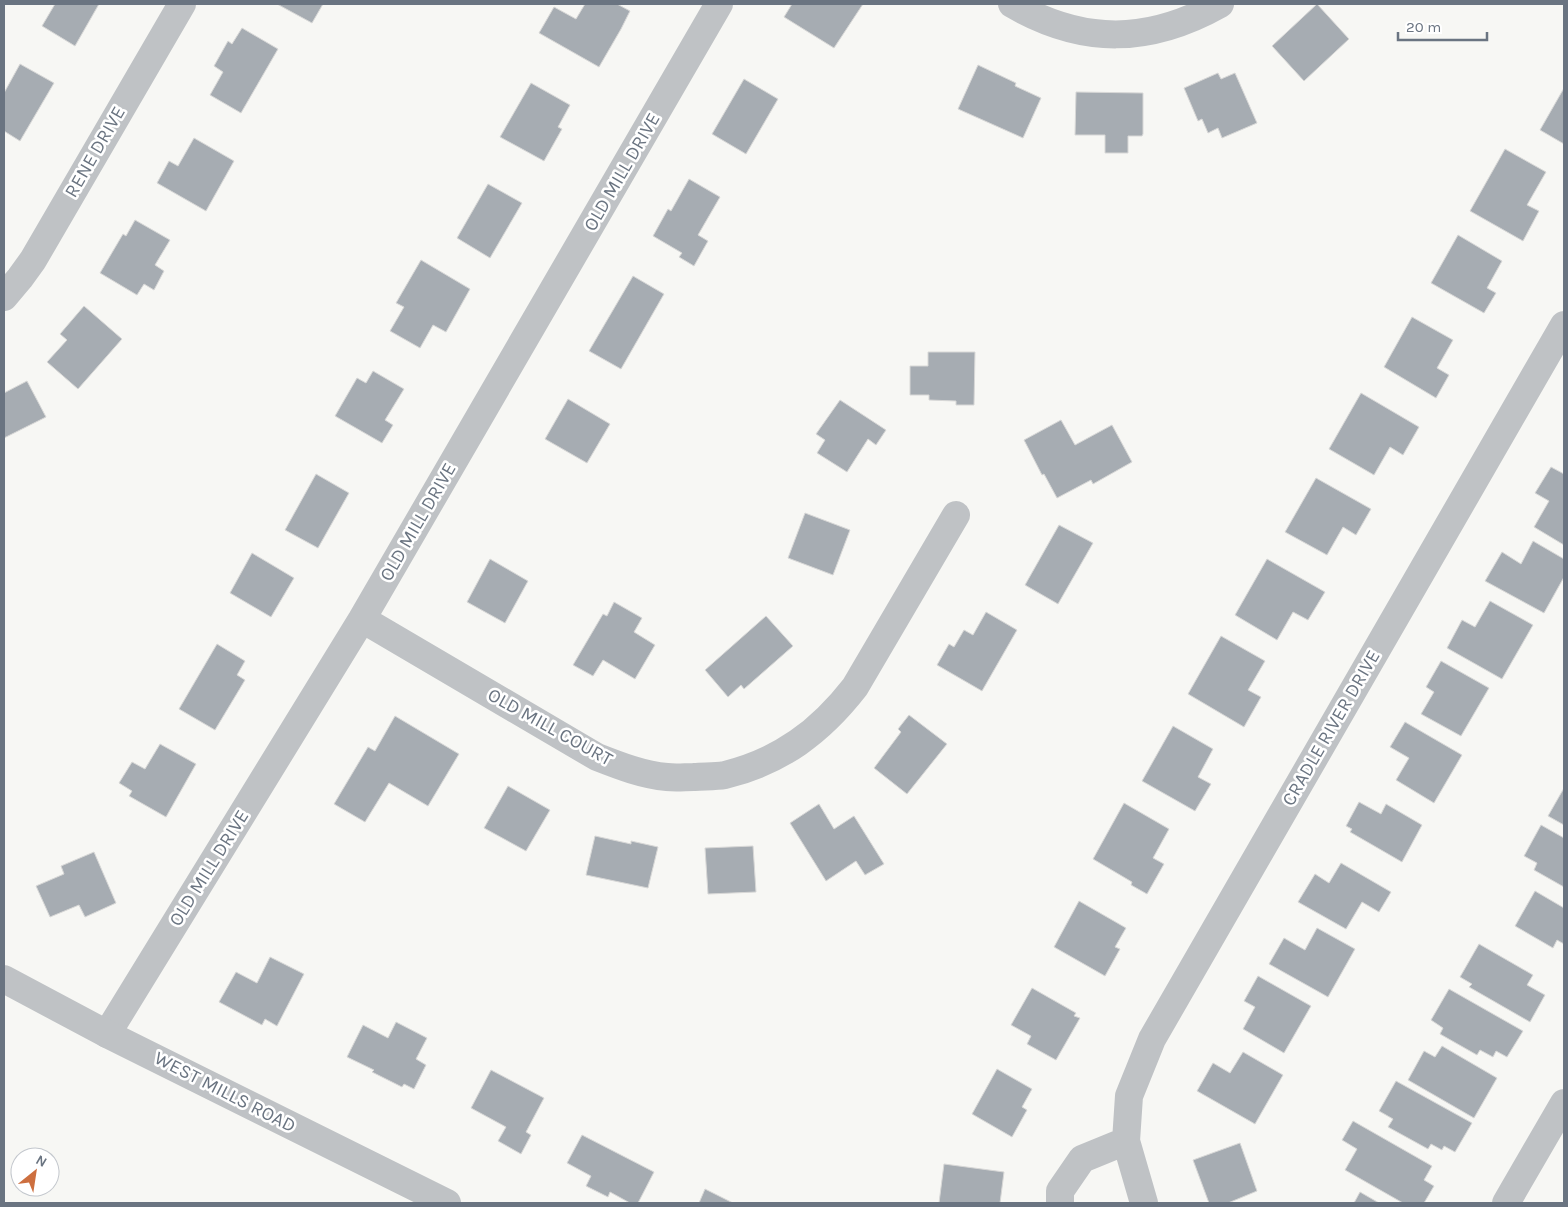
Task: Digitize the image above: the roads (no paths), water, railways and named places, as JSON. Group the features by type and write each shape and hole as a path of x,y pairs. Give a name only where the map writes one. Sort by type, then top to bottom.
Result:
{"street":[{"name":"RENE DRIVE","path":"4,297 33,260 182,4"},
{"name":"OLD MILL DRIVE","path":"107,1034 362,619 719,4"},
{"path":"1012,4 1048,22 1075,30 1088,33 1124,35 1145,33 1173,26 1199,16 1220,4"},
{"name":"CRADLE RIVER DRIVE","path":"1144,1203 1126,1141 1130,1096 1152,1039 1564,325"},
{"name":"OLD MILL COURT","path":"362,619 598,757 624,768 666,777 724,775 753,766 789,749 821,726 840,707 855,687 956,515"},
{"name":"WEST MILLS ROAD","path":"4,979 107,1034 448,1203"},
{"path":"1506,1203 1564,1103"},
{"path":"1060,1203 1060,1192 1082,1159 1126,1141"}]}
